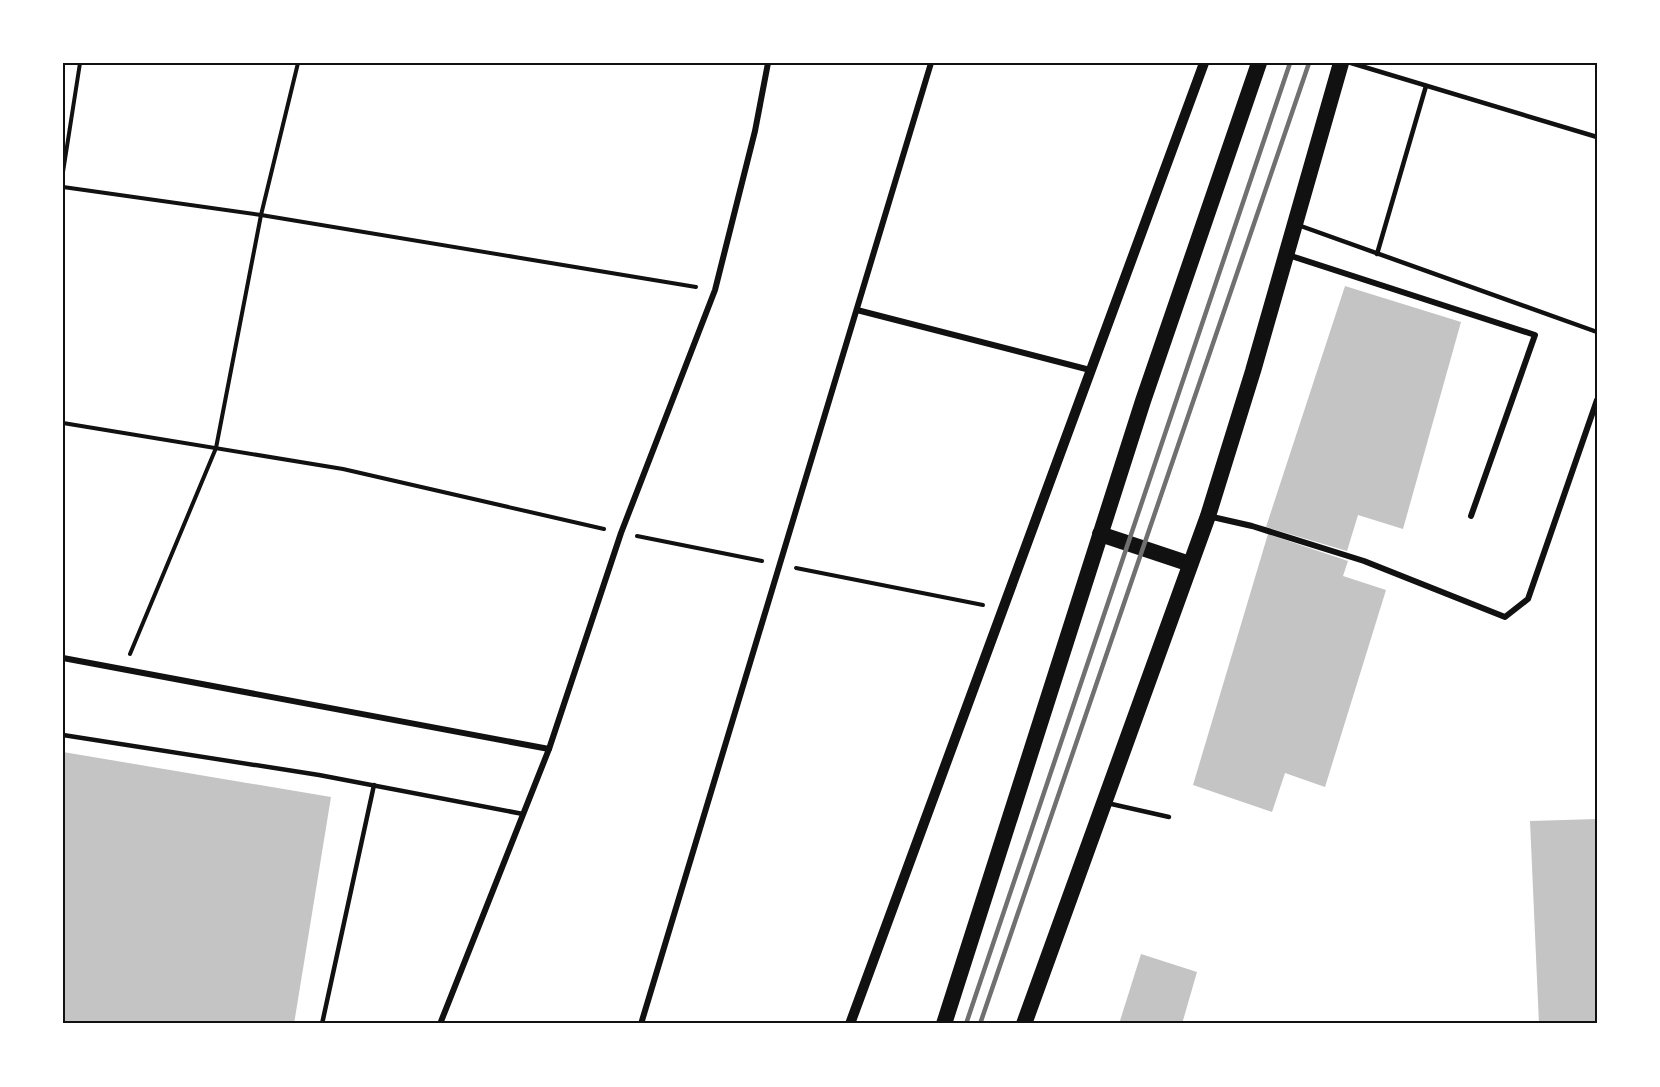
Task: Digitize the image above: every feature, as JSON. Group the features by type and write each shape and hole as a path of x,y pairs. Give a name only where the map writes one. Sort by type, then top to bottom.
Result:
{"highway":[{"path":"944,1024 1143,401 1259,63"},
{"path":"1024,1024 1208,516 1287,254 1341,63"},
{"path":"1100,534 1190,564"}],"street":[{"path":"440,1024 549,749 621,533 716,290 756,131 768,63"},
{"path":"641,1024 931,63"},
{"path":"850,1024 1203,63"},
{"path":"1287,254 1535,335 1471,516"},
{"path":"857,310 1090,370"},
{"path":"1208,516 1251,526 1364,561 1505,617 1528,600 1597,400"},
{"path":"63,658 549,749"}],"lane":[{"path":"1351,63 1597,137"},
{"path":"1377,254 1426,86"},
{"path":"1295,224 1597,332"},
{"path":"63,735 374,785 523,814"},
{"path":"322,1024 374,785"},
{"path":"1104,802 1168,817"}],"path":[{"path":"63,172 80,63"},
{"path":"123,670 216,448 261,214 298,63"},
{"path":"63,187 261,214 716,290"},
{"path":"63,423 343,469 621,533 1003,609"}],"building":[{"path":"1345,286 1461,322 1403,529 1358,515 1347,551 1266,527"},
{"path":"1268,534 1348,561 1343,576 1386,590 1325,787 1285,773 1272,812 1193,785"},
{"path":"63,752 331,797 294,1024 63,1024"},
{"path":"1597,819 1597,1024 1539,1024 1530,821"},
{"path":"1141,954 1197,972 1182,1024 1119,1024"}],"railway":[{"path":"966,1024 1290,63"},
{"path":"980,1024 1309,63"}]}
